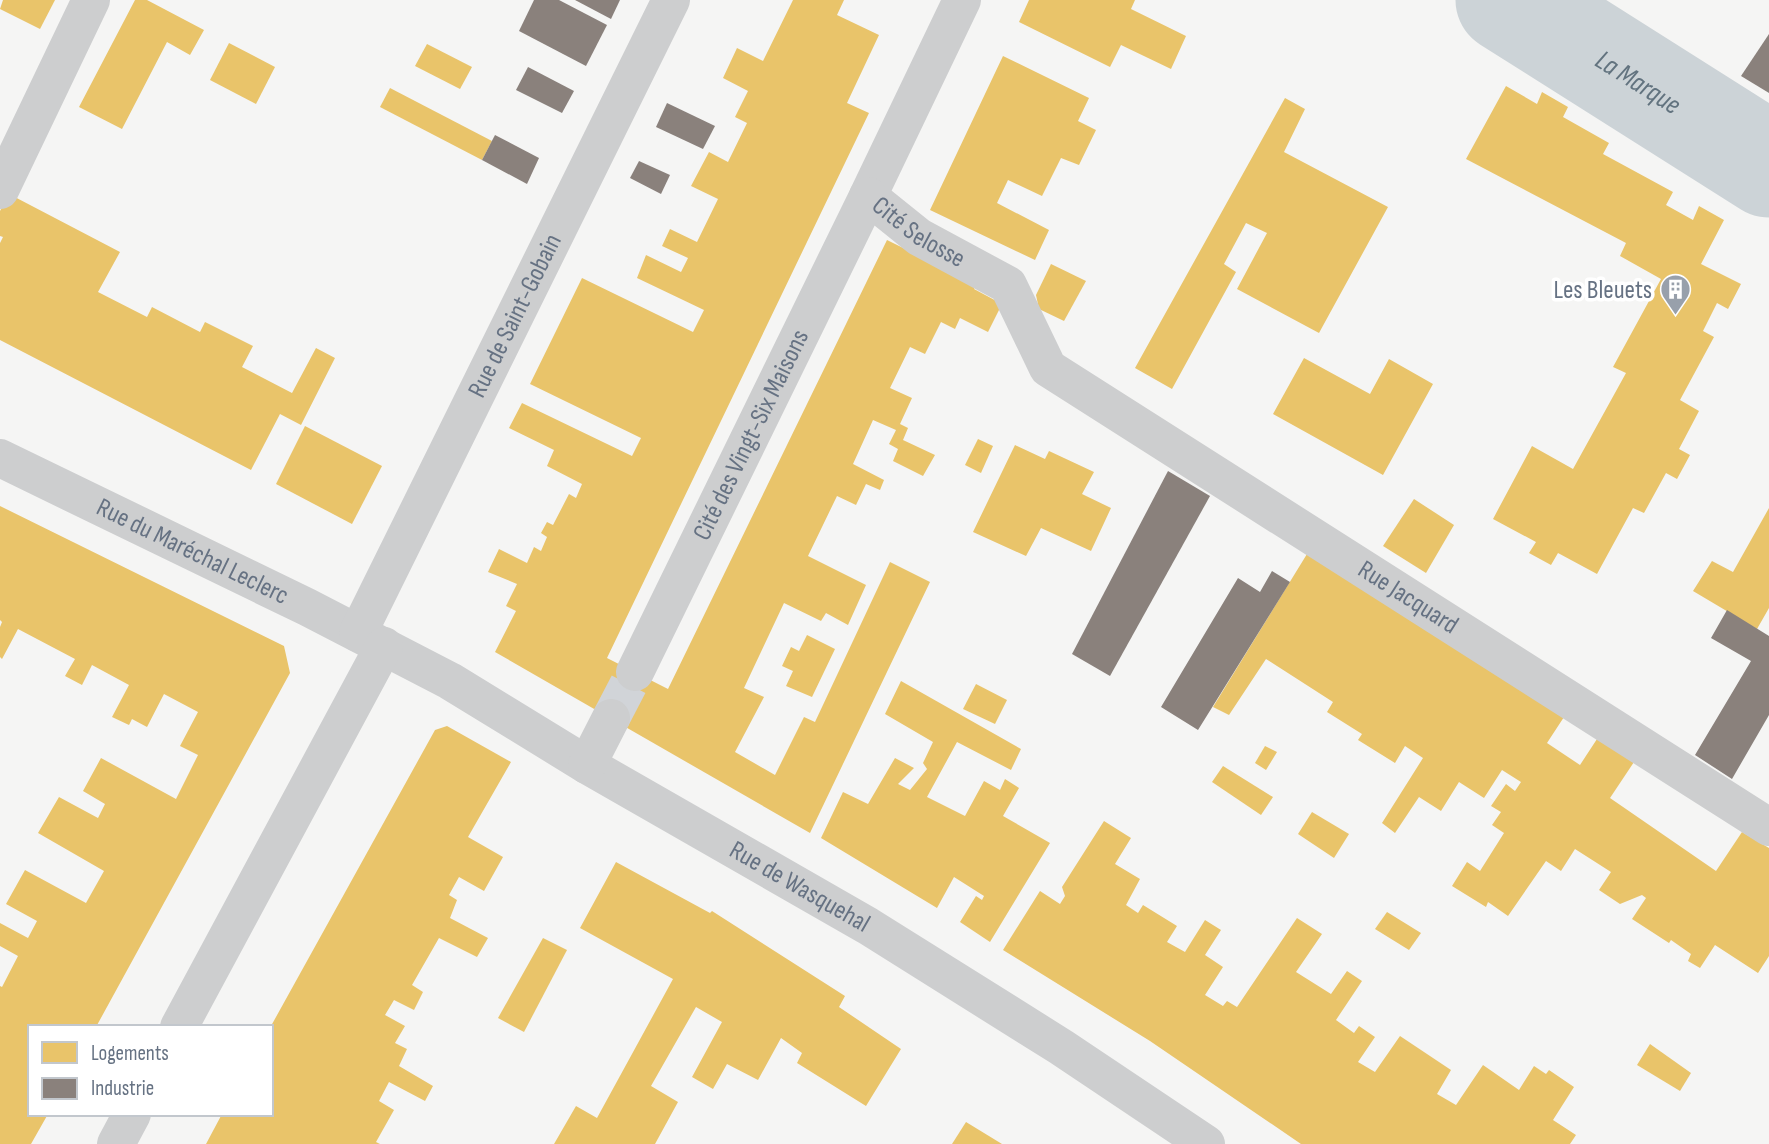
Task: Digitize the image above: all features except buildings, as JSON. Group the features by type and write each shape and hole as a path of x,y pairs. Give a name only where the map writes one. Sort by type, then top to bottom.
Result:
{"street":[{"path":"0,190 90,0"},
{"name":"Rue de Saint-Gobain","path":"181,1025 371,640 671,0"},
{"name":"Cité Selosse","path":"962,0 868,196 919,237 1008,285 1048,368"},
{"name":"Cité des Vingt-Six Maisons","path":"635,672 868,196"},
{"name":"Rue Jacquard","path":"1048,368 1769,827"},
{"name":"Rue du Maréchal Leclerc","path":"0,458 371,640"},
{"name":"Rue de Wasquehal","path":"371,640 450,681 587,765 868,926 1061,1047 1206,1144"},
{"path":"587,765 611,718"},
{"path":"116,1144 131,1116"}],"waterway":[{"name":"La Marque","path":"1508,0 1769,165"}],"tunnel":[{"path":"611,718 635,672"}],"place":[{"name":"Les Bleuets","path":"1675,317"}]}
